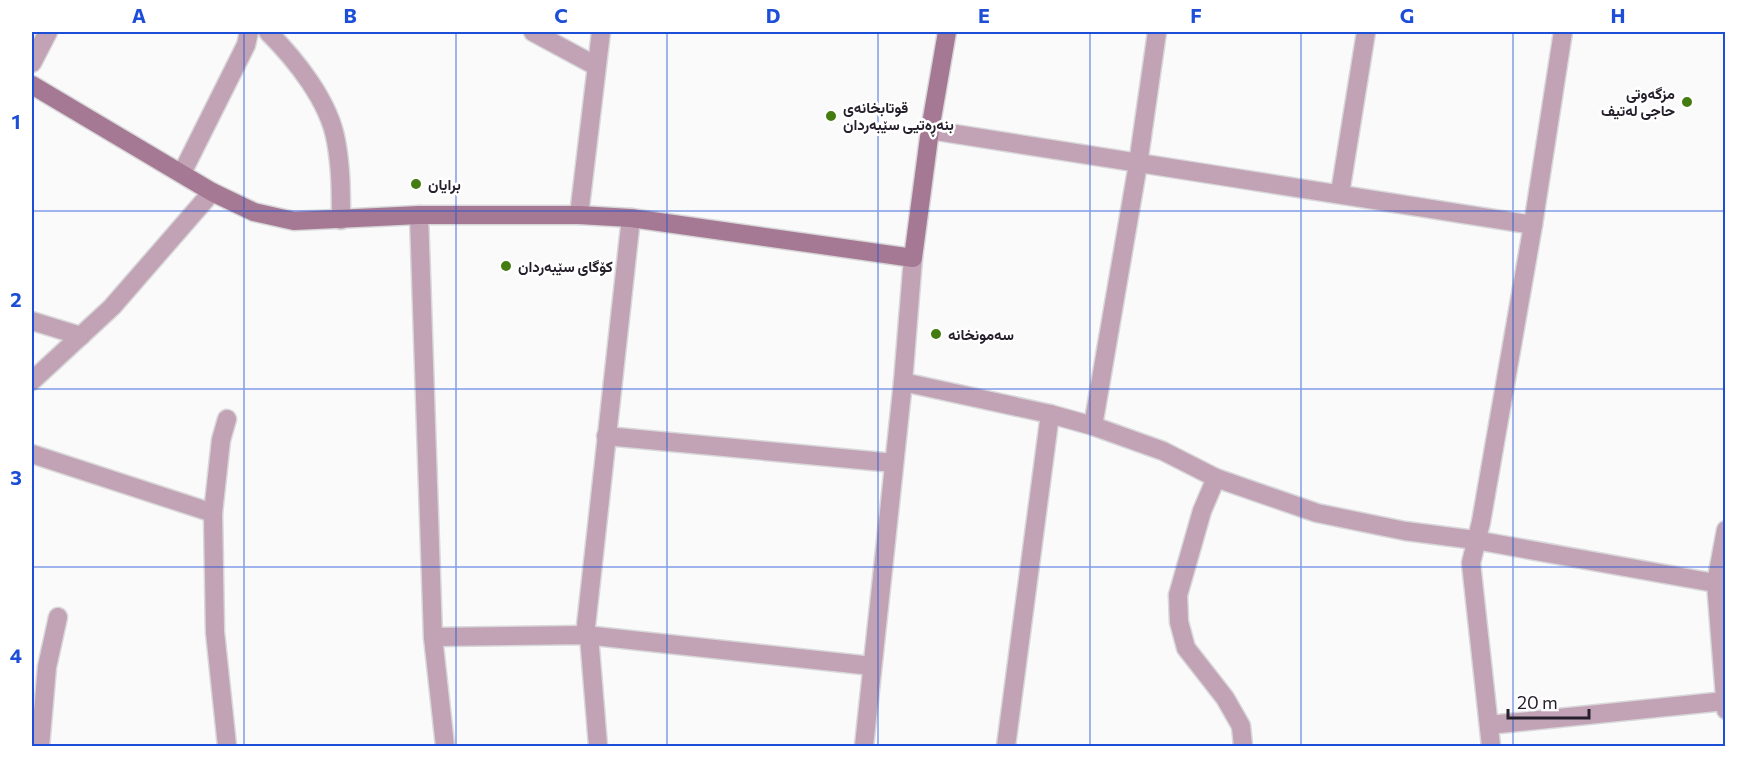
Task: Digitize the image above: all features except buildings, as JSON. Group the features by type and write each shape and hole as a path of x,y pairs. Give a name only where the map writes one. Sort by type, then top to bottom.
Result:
{"street":[{"path":"32,63 48,32"},
{"path":"182,173 246,45 249,32"},
{"path":"268,32 290,54 320,98 336,138 341,172 341,220"},
{"path":"533,32 596,66"},
{"path":"579,214 601,32"},
{"path":"864,747 914,258 930,130 947,32"},
{"path":"1093,426 1138,165 1157,32"},
{"path":"1340,193 1366,32"},
{"path":"1491,747 1470,563 1483,511 1533,225 1563,32"},
{"path":"32,85 212,192 254,212 294,221 419,215 579,214 631,218 914,258"},
{"path":"930,130 1138,165 1340,193 1533,225"},
{"path":"32,381 112,307 212,192"},
{"path":"419,215 433,638 445,747"},
{"path":"598,747 587,635 606,436 631,218"},
{"path":"32,321 81,336"},
{"path":"903,382 1050,414 1093,426 1162,451 1216,478 1317,513 1405,531 1475,540 1720,584"},
{"path":"1006,747 1050,414"},
{"path":"227,419 221,440 213,513 215,632 227,747"},
{"path":"606,436 894,463"},
{"path":"32,454 213,513"},
{"path":"1216,478 1202,511 1179,595 1179,622 1186,648 1225,698 1241,726 1243,747"},
{"path":"1725,530 1720,584 1725,710"},
{"path":"40,747 48,667 58,617"},
{"path":"433,638 587,635 872,666"},
{"path":"1489,725 1725,701"}],"place":[{"name":"مزگەوتی حاجی لەتیف","path":"1687,102"},
{"name":"قوتابخانەی بنەڕەتیی سێبەردان","path":"831,116"},
{"name":"برايان","path":"416,184"},
{"name":"کۆگای سێبەردان","path":"506,266"},
{"name":"سەمونخانە","path":"936,334"}]}
